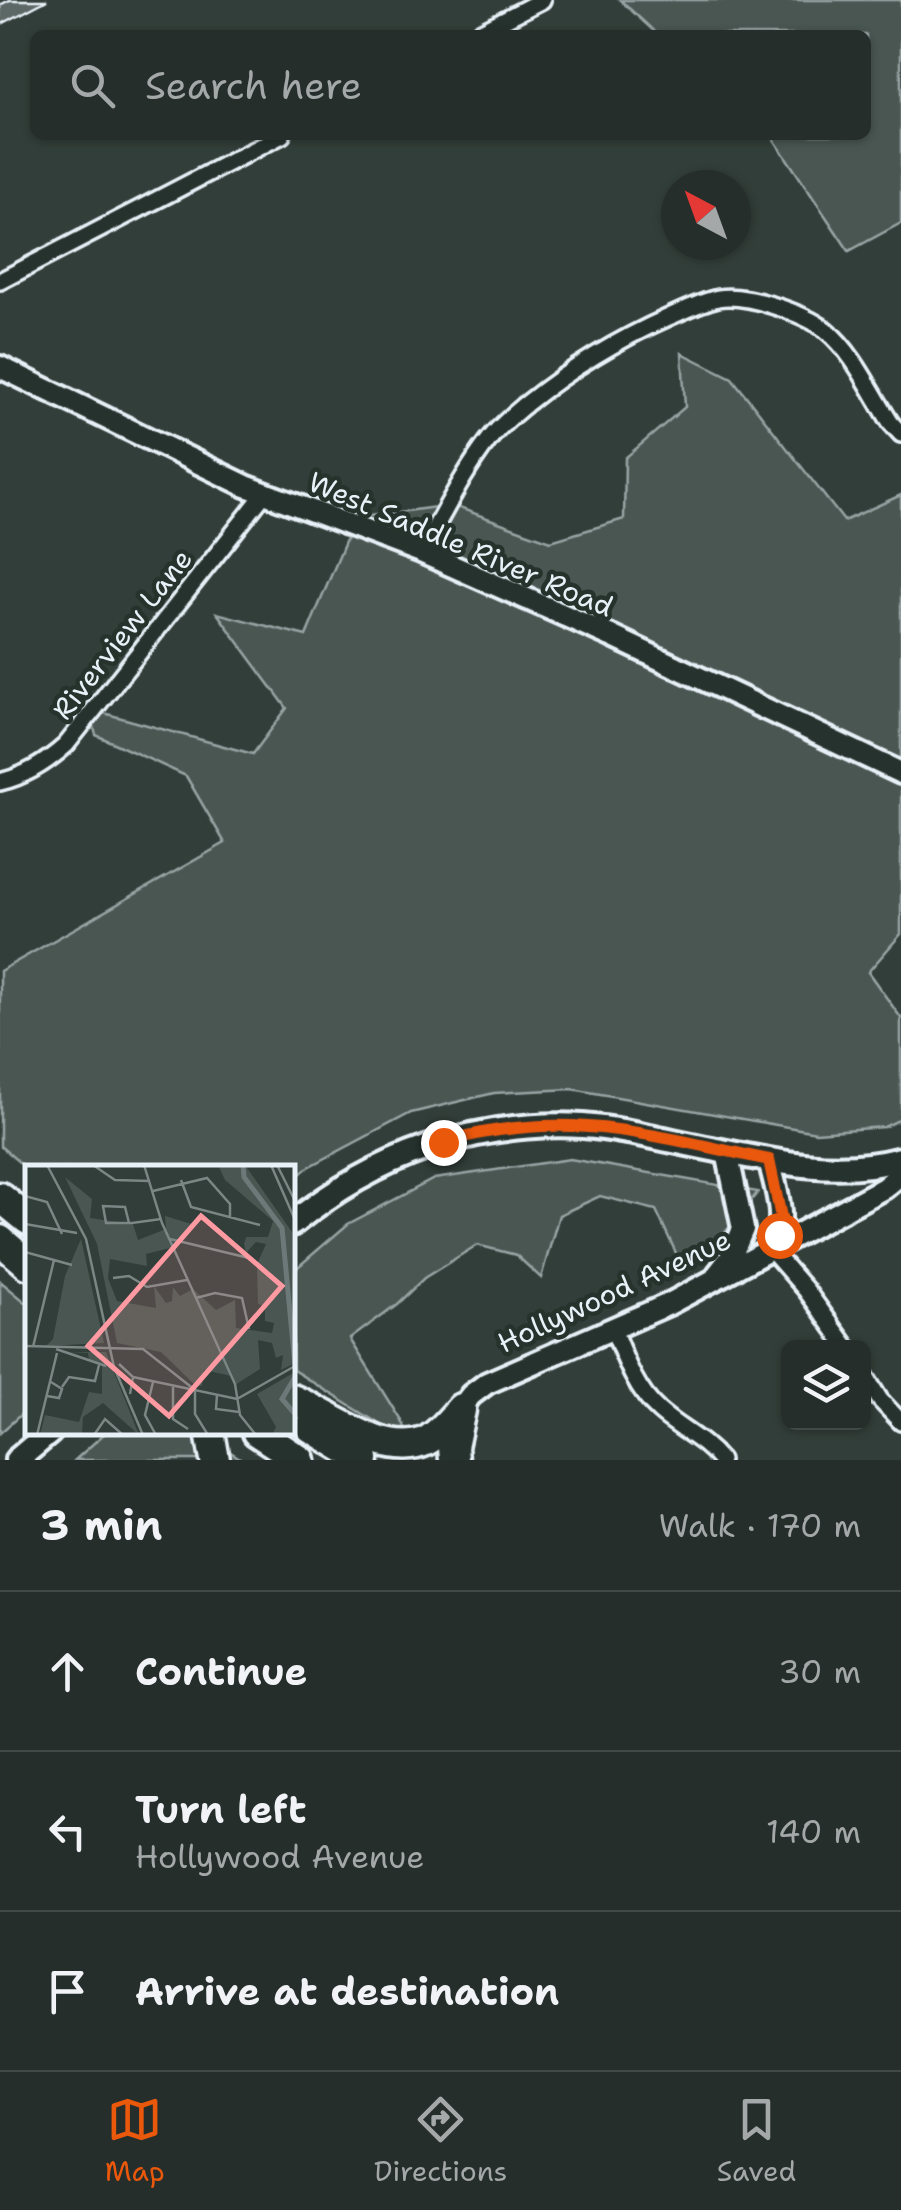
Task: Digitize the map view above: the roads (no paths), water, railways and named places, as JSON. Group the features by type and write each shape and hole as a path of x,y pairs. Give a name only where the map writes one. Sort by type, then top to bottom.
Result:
{"highway":[{"path":"0,1197 25,1218"},
{"path":"0,1240 25,1261"},
{"path":"295,1400 374,1440 397,1446 426,1441 461,1408"},
{"path":"454,1460 461,1408"},
{"path":"295,1418 364,1460"},
{"path":"211,1435 215,1460"},
{"path":"262,1435 300,1460"}],"main road":[{"path":"295,1222 340,1189 388,1162 443,1142 527,1126 613,1129 827,1168 901,1159"},
{"path":"17,1460 46,1435"}],"street":[{"path":"484,30 542,0"},
{"path":"0,281 272,140"},
{"path":"421,552 489,438 516,412 600,351 646,327 718,298 740,297 784,308 824,328 842,345 901,434"},
{"name":"West Saddle River Road","path":"0,367 265,493 421,552 611,636 901,773"},
{"name":"Riverview Lane","path":"0,782 31,772 66,745 265,493"},
{"name":"Hollywood Avenue","path":"727,1152 743,1230"},
{"path":"769,1160 782,1222 771,1250"},
{"name":"Hollywood Avenue","path":"461,1408 487,1383 712,1280 884,1188 901,1174"},
{"path":"712,1280 731,1257 743,1230 771,1250 842,1340"},
{"path":"612,1329 655,1408 708,1446 720,1460"},
{"path":"871,1385 901,1422"}]}
